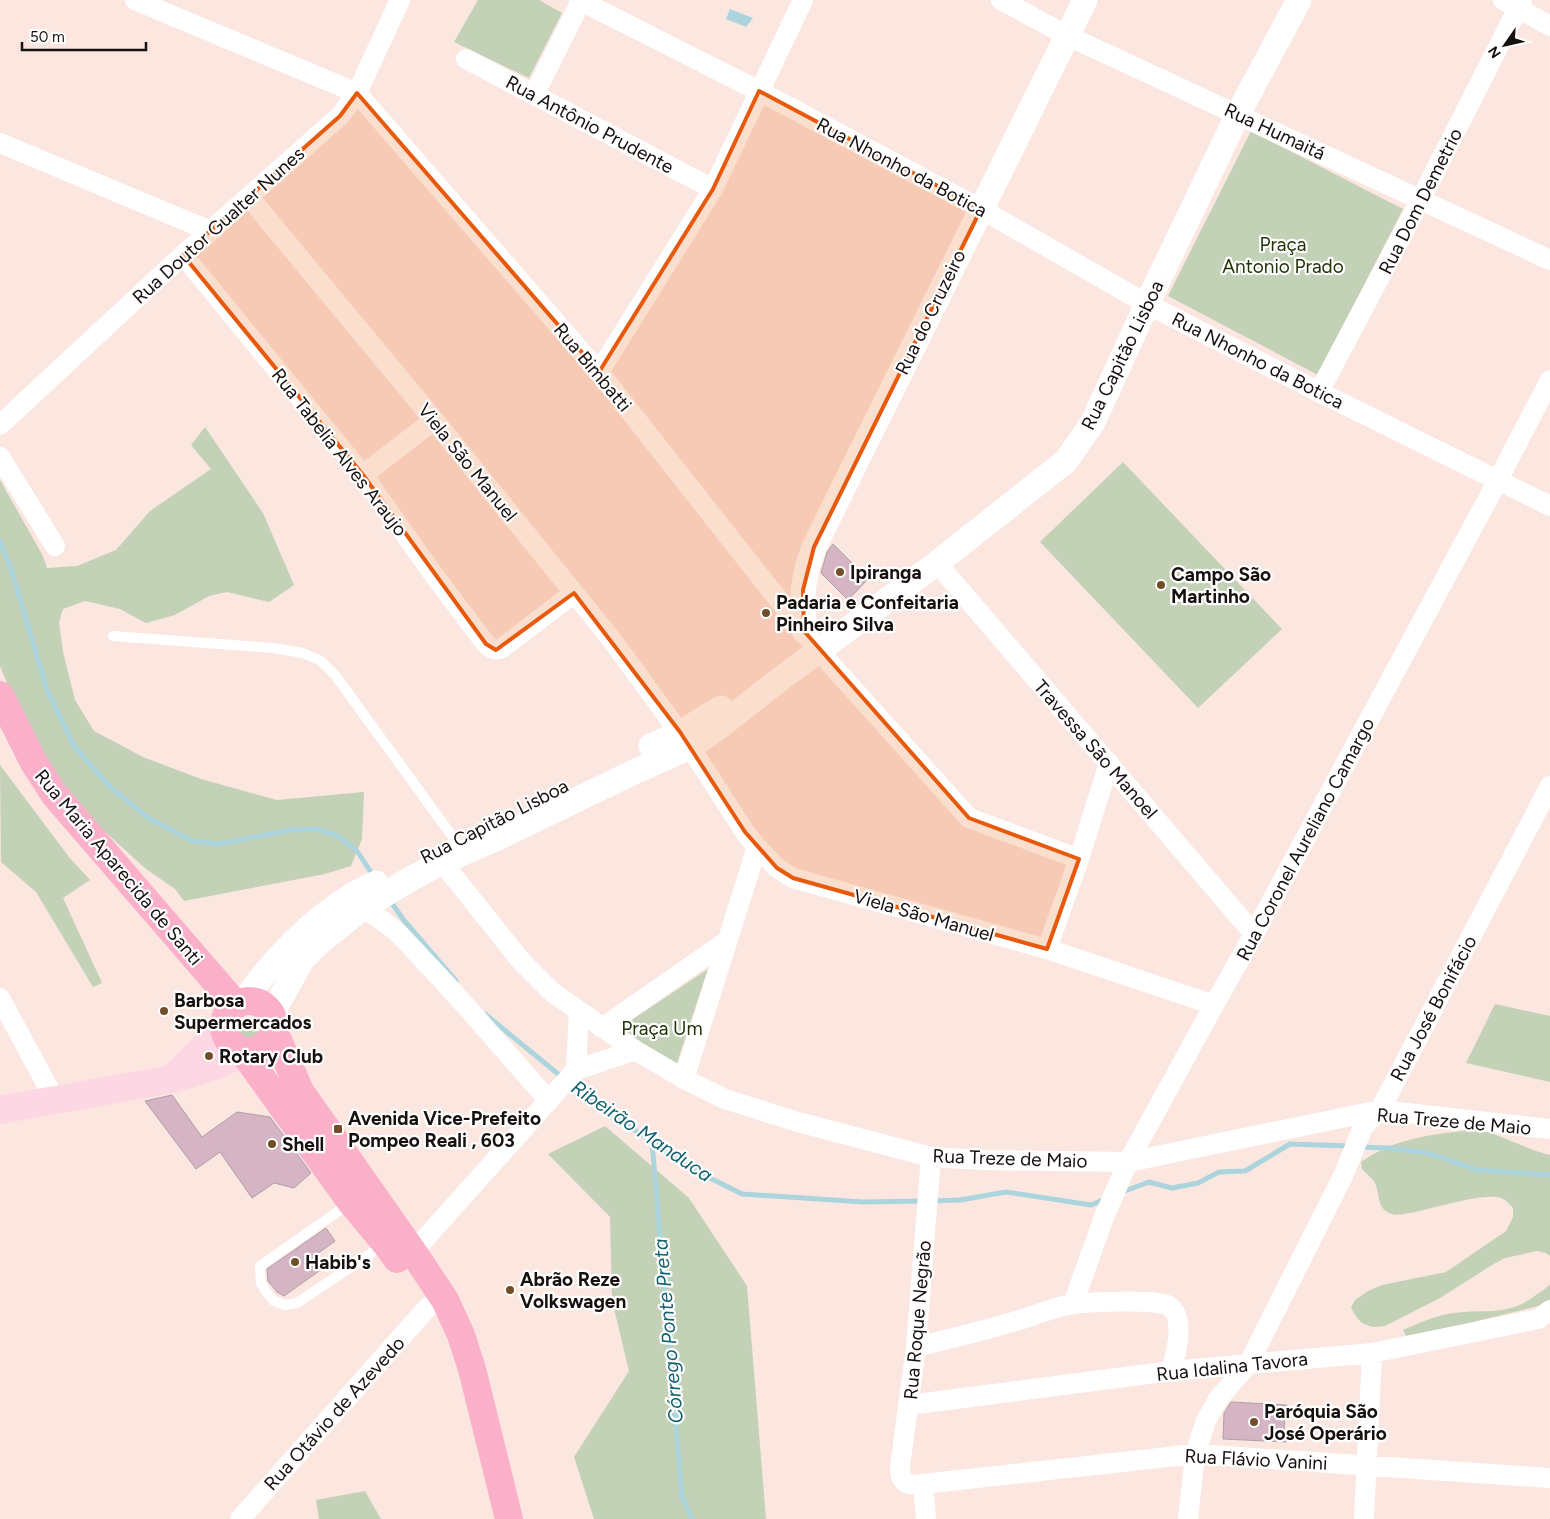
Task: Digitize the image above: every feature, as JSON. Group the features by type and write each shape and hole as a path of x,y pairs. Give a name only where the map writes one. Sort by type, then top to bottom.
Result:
{"main road":[{"name":"Rua Maria Aparecida de Santi","path":"0,695 34,763 54,794 232,1013"},
{"name":"Rua Maria Aparecida de Santi","path":"0,733 28,785 50,815 130,905 232,1013"},
{"path":"172,1079 232,1013 251,1001 260,1003 266,1008 300,1091 446,1300 461,1334 472,1369 509,1519"},
{"path":"232,1013 226,1035 230,1042 243,1052 350,1202 386,1244 428,1306 446,1338 492,1519"},
{"path":"0,1110 172,1079 218,1065 243,1052 259,1049 266,1045 273,1023"}],"street":[{"path":"135,0 358,93"},
{"name":"Rua Doutor Gualter Nunes","path":"0,425 183,254 340,116 358,93 400,0"},
{"path":"534,95 580,0"},
{"name":"Rua Nhonho da Botica","path":"580,0 759,91 981,209 1147,304 1319,392 1550,506"},
{"path":"598,372 713,190 803,0"},
{"name":"Rua Humaitá","path":"1001,0 1068,36 1550,260"},
{"name":"Rua do Cruzeiro","path":"811,640 803,590 807,568 814,547 1085,0"},
{"name":"Rua Capitão Lisboa","path":"404,875 442,862 491,841 634,772 685,740 748,694 775,683 811,640 937,563 1066,461 1093,422 1238,114 1299,0"},
{"path":"1514,3 1550,26"},
{"name":"Rua Dom Demetrio","path":"1319,392 1421,199 1514,3"},
{"name":"Rua Antônio Prudente","path":"466,59 713,190"},
{"name":"Rua Bimbatti","path":"358,93 598,372 811,640 969,818 1079,859"},
{"path":"0,143 210,231"},
{"name":"Viela São Manuel","path":"248,198 434,420 612,640 685,740 745,832 776,868 793,878 1047,950 1214,1005"},
{"name":"Rua Tabelia Alves Araujo","path":"183,254 363,475 431,572 491,649 502,648 574,594"},
{"name":"Rua Coronel Aureliano Camargo","path":"1073,1304 1104,1218 1128,1162 1254,934 1550,380"},
{"path":"363,475 434,420"},
{"path":"0,457 55,546"},
{"name":"Travessa São Manoel","path":"937,563 1254,934"},
{"name":"Rua Capitão Lisboa","path":"273,1023 302,960 369,899 455,840 574,782 685,740"},
{"path":"1047,950 1079,859 1109,763"},
{"name":"Rua José Bonifácio","path":"1188,1519 1195,1454 1206,1421 1218,1398 1248,1363 1342,1176 1363,1127 1380,1110 1550,786"},
{"path":"684,1079 757,847"},
{"name":"Rua Treze de Maio","path":"442,862 522,960 552,992 635,1050 684,1079 725,1099 798,1122 931,1157 1128,1162 1380,1110 1550,1129"},
{"name":"Rua Capitão Lisboa","path":"232,1013 275,960 322,918 345,899 369,899"},
{"path":"369,899 373,914 392,928 554,1095"},
{"path":"602,1028 726,941"},
{"path":"0,998 55,1100"},
{"path":"575,1072 578,1011"},
{"path":"413,1252 575,1072 635,1050"},
{"name":"Rua Roque Negrão","path":"926,1519 913,1483 900,1476 900,1467 916,1347 931,1157"},
{"path":"916,1347 1014,1322 1073,1304 1147,1302 1168,1305 1175,1312 1178,1327 1178,1345 1172,1371"},
{"name":"Rua Otávio de Azevedo","path":"240,1519 428,1306"},
{"name":"Rua Idalina Tavora","path":"909,1405 1172,1371 1372,1353 1538,1319 1550,1310"},
{"path":"1364,1519 1372,1353"},
{"name":"Rua Flávio Vanini","path":"913,1483 1195,1454 1550,1478"}],"lane":[{"path":"113,636 273,648 303,653 321,661 335,675 455,840"},
{"path":"350,1202 260,1266 261,1282 267,1294 274,1301 285,1306 297,1303 386,1244"}],"highlighted area":[{"path":"759,91 981,209 814,547 803,590 804,631 969,818 1079,859 1047,949 793,878 777,868 745,832 680,732 574,593 496,650 486,644 363,475 183,255 340,116 357,93 599,372 713,189"}],"green space":[{"path":"478,0 539,0 562,13 529,78 454,42"},
{"name":"Praça Antonio Prado","path":"1251,131 1403,209 1318,375 1168,296"},
{"path":"205,427 263,513 294,585 269,602 227,592 209,596 175,615 146,623 120,609 85,601 63,609 59,622 63,652 75,700 94,731 143,757 201,779 277,800 364,792 362,839 351,866 325,874 184,901 175,889 146,869 81,810 56,777 14,700 0,666 0,480 43,556 47,568 77,566 116,550 150,511 211,469 191,445"},
{"name":"Campo São Martinho","path":"1123,462 1282,629 1198,708 1040,542"},
{"path":"0,765 69,857 90,880 63,898 102,983 93,987 36,892 1,862"},
{"name":"Praça Um","path":"708,969 676,1066 618,1029"},
{"path":"1495,1004 1550,1016 1550,1082 1466,1063"},
{"path":"247,1022 257,1029 258,1033 251,1043 247,1044 237,1037 236,1033 243,1023"},
{"path":"605,1126 689,1198 747,1286 766,1519 594,1519 574,1457 629,1371 612,1300 610,1217 548,1154"},
{"path":"1481,1129 1550,1155 1550,1256 1537,1251 1505,1258 1440,1298 1387,1325 1375,1327 1365,1324 1357,1317 1351,1307 1355,1300 1368,1291 1382,1285 1446,1272 1506,1231 1513,1217 1513,1208 1501,1198 1484,1197 1405,1214 1392,1214 1382,1206 1377,1188 1372,1179 1362,1169 1361,1162 1375,1153 1404,1141"},
{"path":"1550,1284 1550,1303 1477,1321 1424,1340 1407,1338 1403,1330 1447,1314 1512,1308 1532,1298"},
{"path":"365,1491 381,1519 319,1519 316,1500"}],"water":[{"path":"730,9 753,18 746,27 726,19"}],"building":[{"name":"Ipiranga","path":"833,544 868,579 848,600 821,573 827,552"},
{"path":"172,1095 202,1137 237,1112 270,1117 311,1173 294,1188 274,1183 252,1198 220,1152 196,1169 145,1101"},
{"name":"Habib's","path":"326,1228 335,1241 313,1257 322,1269 284,1296 277,1292 268,1281 267,1269"},
{"name":"Paróquia São José Operário","path":"1231,1402 1287,1405 1284,1426 1286,1442 1223,1439 1224,1413"}],"waterway":[{"name":"Ribeirão Manduca","path":"0,541 12,572 47,690 74,746 110,787 150,819 193,841 218,844 292,830 316,829 338,836 357,851 374,877"},
{"name":"Ribeirão Manduca","path":"390,900 402,918 456,981"},
{"name":"Ribeirão Manduca","path":"485,1014 563,1078"},
{"name":"Ribeirão Manduca","path":"570,1083 590,1100 694,1170 742,1194 863,1202 923,1201"},
{"name":"Córrego Ponte Preta","path":"652,1142 682,1496 692,1519"},
{"name":"Ribeirão Manduca","path":"1122,1192 1149,1182 1172,1188 1198,1183 1219,1172 1245,1171 1290,1144 1350,1146"},
{"name":"Ribeirão Manduca","path":"1359,1147 1390,1148 1428,1153 1477,1170 1550,1175"},
{"name":"Ribeirão Manduca","path":"931,1201 960,1200 1006,1192 1091,1205 1105,1199"}],"place":[{"name":"Ipiranga","path":"840,572"},
{"name":"Campo São Martinho","path":"1161,585"},
{"name":"Padaria e Confeitaria Pinheiro Silva","path":"766,613"},
{"name":"Barbosa Supermercados","path":"164,1011"},
{"name":"Rotary Club","path":"209,1056"},
{"name":"Avenida Vice-Prefeito Pompeo Reali , 603","path":"338,1129"},
{"name":"Shell","path":"272,1144"},
{"name":"Habib's","path":"295,1262"},
{"name":"Abrão Reze Volkswagen","path":"510,1290"},
{"name":"Paróquia São José Operário","path":"1254,1422"}]}
